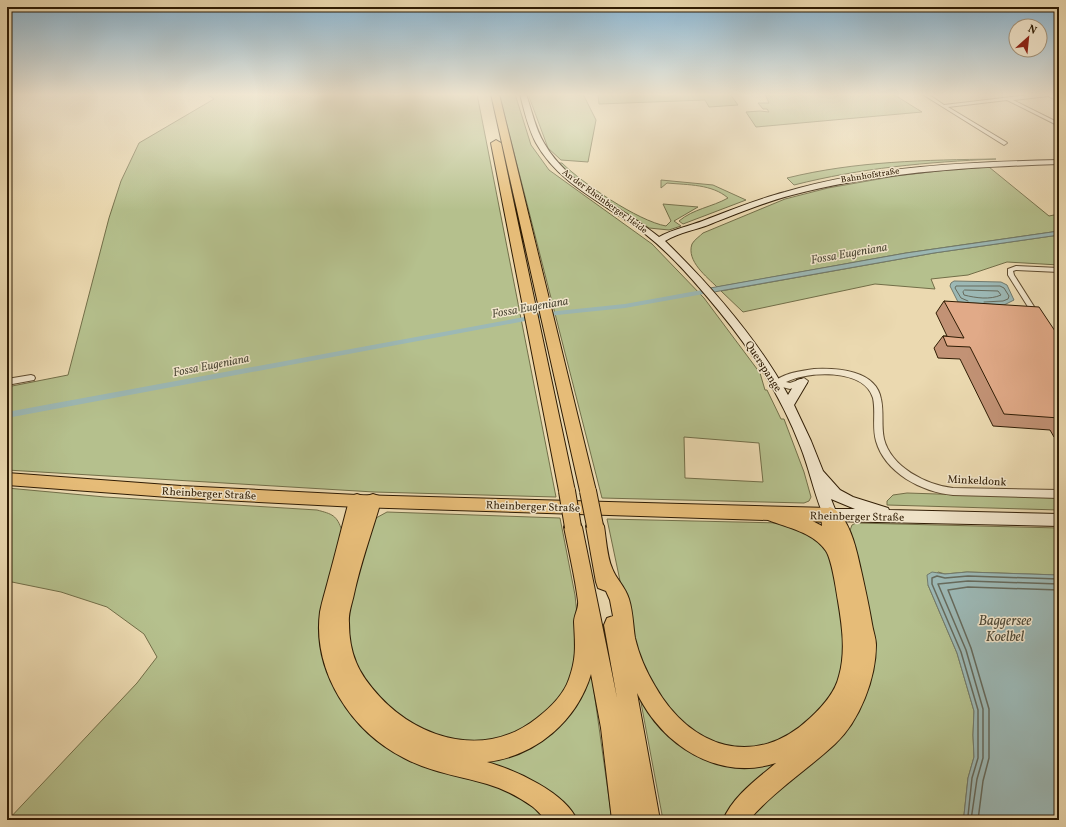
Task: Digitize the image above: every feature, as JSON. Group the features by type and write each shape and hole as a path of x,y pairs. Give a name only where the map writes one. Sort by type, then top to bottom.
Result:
{"highway":[{"path":"494,133 526,285 542,329 588,492 604,572 648,820"},
{"path":"503,133 539,281 542,329 567,491 612,728 624,820"},
{"path":"365,501 338,622 340,636 347,666 360,689 374,708 389,721 410,734 443,747 461,752 487,751 518,743 537,733 556,717 577,686 584,663 586,638 584,617 588,603"},
{"path":"365,501 330,612 329,630 335,666 349,694 365,715 392,738 412,751 445,762 491,774 518,785 546,803 565,820"},
{"path":"774,515 803,523 814,529 834,547"},
{"path":"604,572 618,594 626,640 642,684 648,697 659,713 684,738 698,746 724,756 750,758 772,754 791,746 806,736 826,719 840,700 847,683 852,664 852,640 840,570 829,529 830,515"},
{"path":"735,820 765,787 830,735 852,705 859,686 864,668 866,644 861,612 846,544 840,529 830,515"}],"main road":[{"name":"Rheinberger Straße","path":"7,479 180,492 365,501 774,515 830,515"}],"street":[{"name":"An der Rheinberger Heide","path":"536,133 540,143 560,169 571,179 659,241"},
{"path":"987,133 1004,143"},
{"name":"Bahnhofstraße","path":"659,241 770,198 851,178 933,167 1059,162"},
{"name":"Bahnhofstraße","path":"659,241 677,239 690,230"},
{"path":"677,239 676,249 678,253 678,260"},
{"name":"Querspange","path":"659,241 716,302 758,354 777,383 805,440 830,515"},
{"path":"1040,320 1011,275 1010,270 1016,268 1059,270"},
{"path":"777,383 790,386 800,383 822,371"},
{"name":"Minkeldonk","path":"777,383 785,378 822,371 842,372 859,379 871,387 877,398 878,430 883,449 899,467 919,481 934,488 947,491 1059,494"},
{"path":"7,382 31,378"},
{"path":"788,405 800,383"},
{"path":"816,472 835,494 850,502 898,516"},
{"name":"Rheinberger Straße","path":"830,515 1059,520"}],"green space":[{"path":"157,133 485,133 556,497 374,492 7,470 7,387 68,375 109,218 121,181 139,143"},
{"path":"509,133 527,133 531,145 549,170 652,244 704,298 760,373 765,390 767,390 781,419 784,419 804,472 811,497 809,501 804,503 602,498","holes":["684,437 759,443 763,482 685,478"]},
{"path":"542,133 594,133 588,162 561,160 548,148"},
{"path":"996,159 945,162 869,170 794,185 787,178 839,168 891,162"},
{"path":"558,163 562,163 583,181 611,200 654,223 666,226 671,221 663,204 698,207 674,221 681,226 669,230 649,228 578,181"},
{"path":"989,167 1049,216 1059,214 1059,231 906,253 717,287 698,268 692,256 692,244 703,233 785,199 828,188 896,176"},
{"path":"661,180 713,185 746,200 683,224 679,221 684,217 728,198 715,190 699,186 667,183 661,188"},
{"path":"1059,235 1059,265 1007,262 968,275 931,279 935,289 875,284 743,312 721,291 934,253"},
{"path":"7,488 105,497 317,510 333,516 336,518 342,531 334,684 498,786 529,801 551,820 8,820 137,683 157,657 144,634 107,607 61,592 7,581"},
{"path":"907,493 1059,498 1059,510 887,505 887,501 893,495"},
{"path":"387,512 560,518 575,595 579,634 572,680 554,708 509,737 472,744 419,730 392,712 359,675 347,643 346,613 353,580 376,518"},
{"path":"607,519 780,523 799,526 829,549 847,642 839,678 831,696 813,720 779,742 749,749 731,748 691,732 654,691 631,633"},
{"path":"856,523 1059,528 1059,575 967,572 945,574 938,572 928,585 957,653 974,711 974,757 968,778 964,815 960,820 745,820 840,737 849,533 852,525"},
{"path":"590,663 612,820 574,820 470,756 517,748"},
{"path":"639,692 695,749 797,749 725,820 663,820"}],"water":[{"path":"1059,231 1059,235 934,253 714,292 710,288 906,253"},
{"path":"954,281 1001,282 1007,285 1014,300 1004,305 958,302 950,286"},
{"name":"Baggersee Koelbel","path":"932,572 945,574 967,572 1059,575 1059,820 960,820 964,815 968,778 974,757 974,711 957,653 928,585 927,575"}],"building":[{"path":"944,301 1039,307 1059,337 1059,418 1004,414 970,347 947,346 943,336 964,338"}],"waterway":[{"name":"Fossa Eugeniana","path":"7,415 557,313 625,306 713,290"}]}
